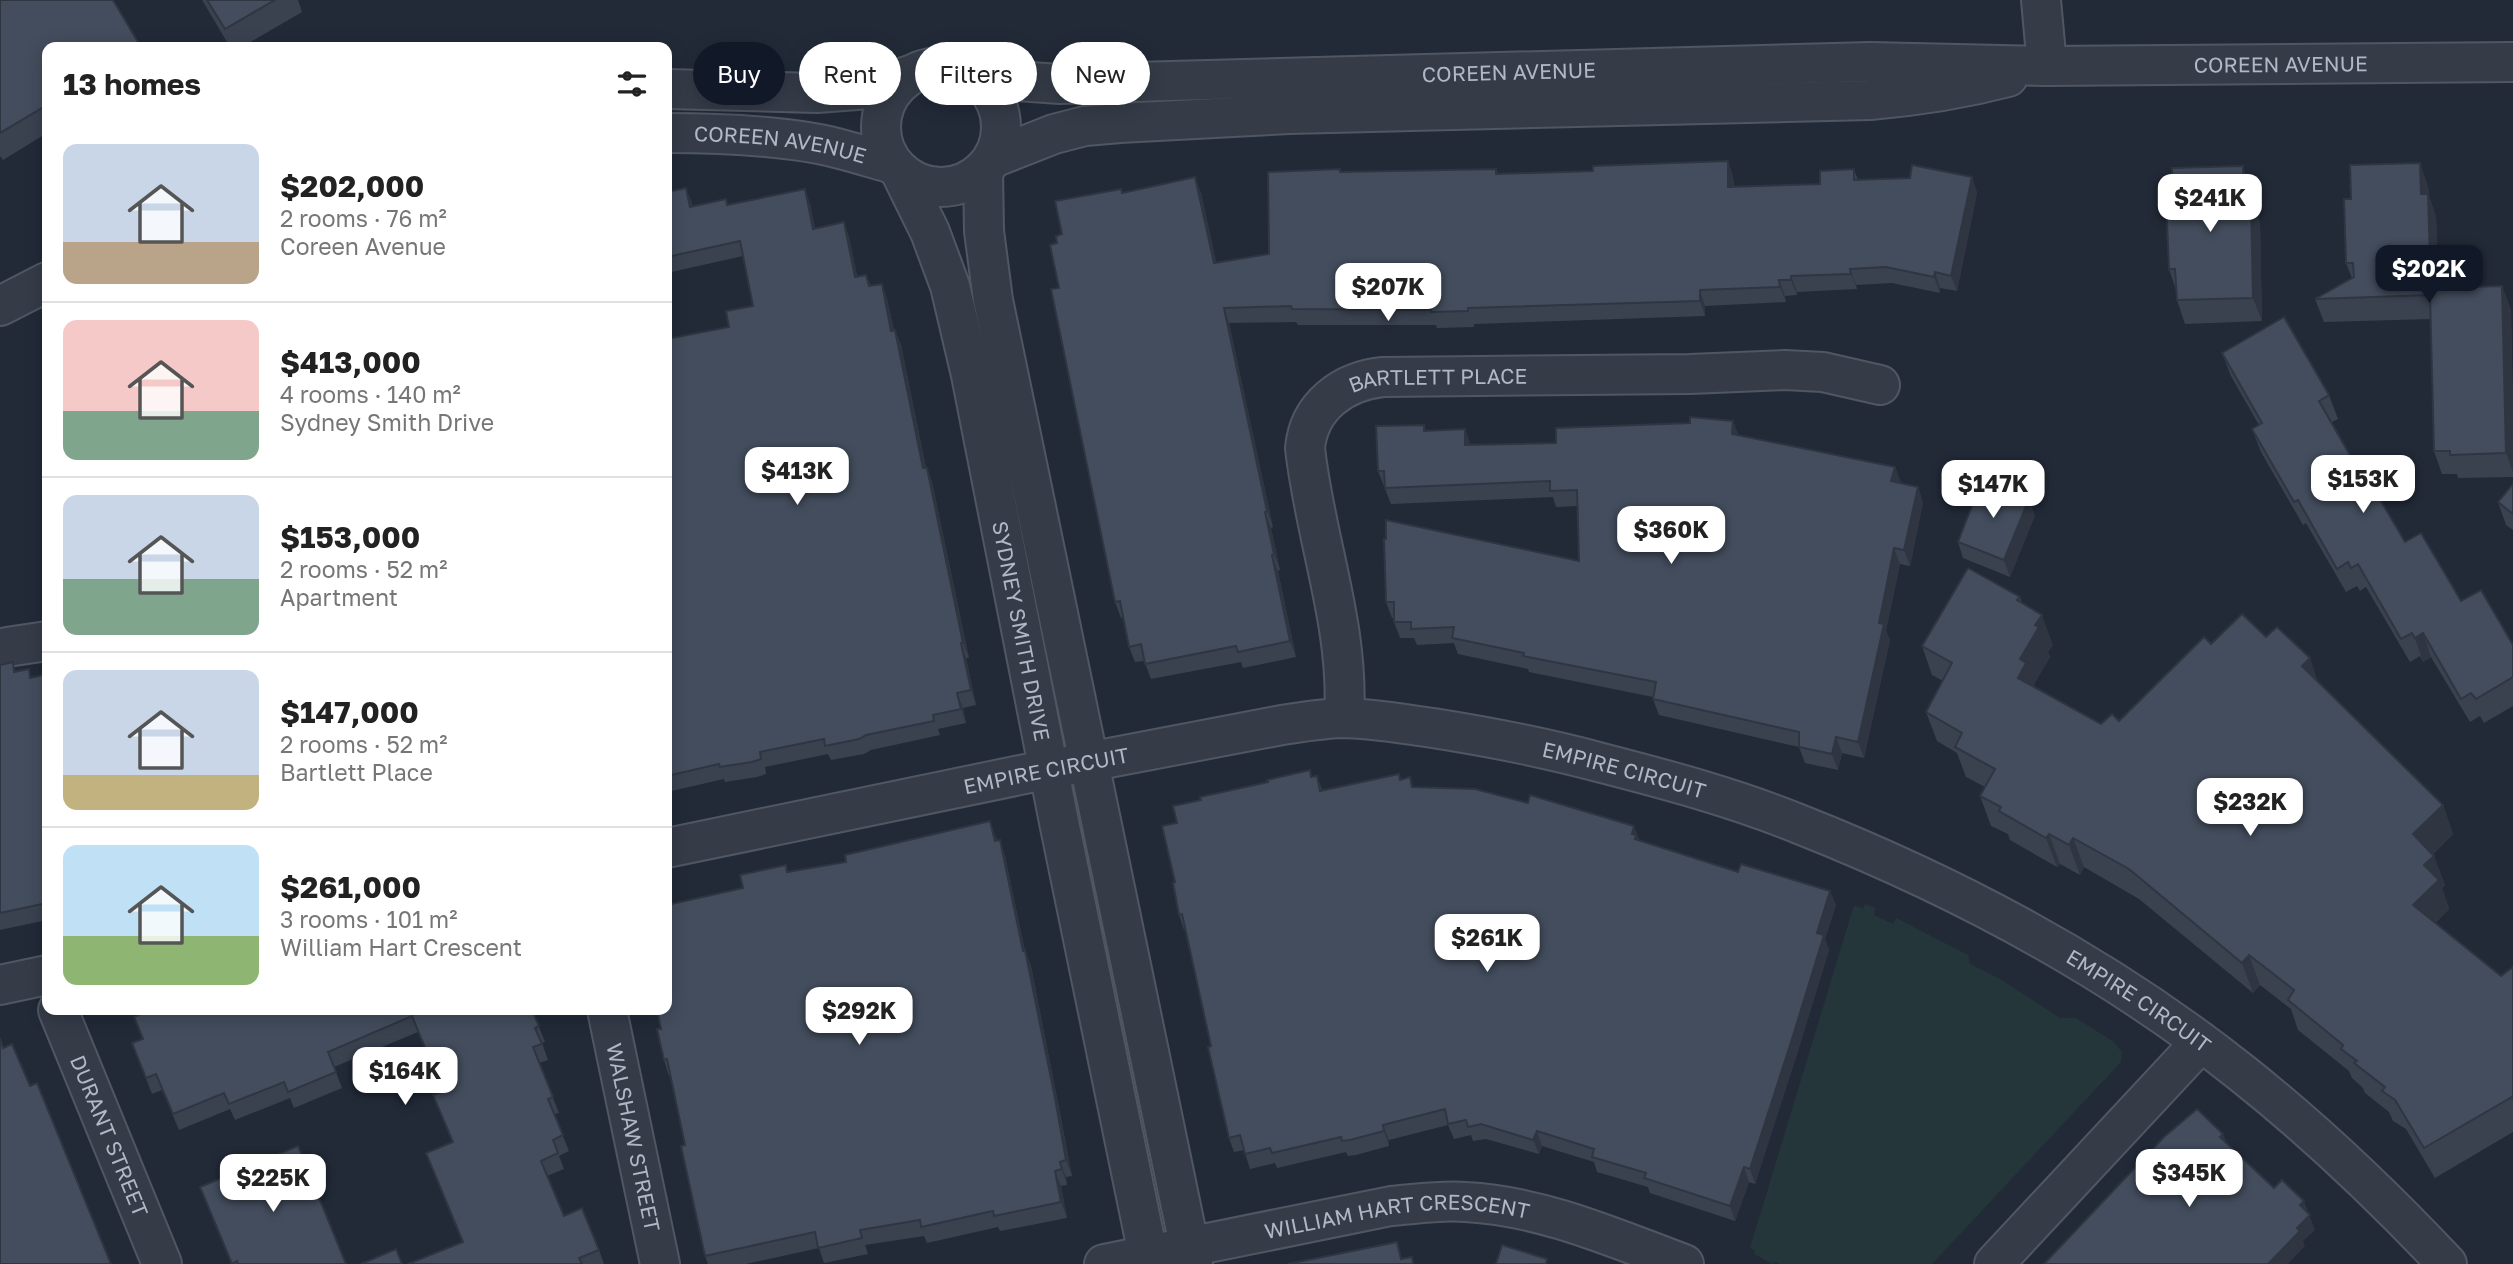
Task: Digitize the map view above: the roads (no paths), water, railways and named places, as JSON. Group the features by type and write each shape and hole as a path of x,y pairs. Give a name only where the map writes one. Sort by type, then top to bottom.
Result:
{"street":[{"path":"2041,0 2047,66"},
{"name":"COREEN AVENUE","path":"1037,82 1870,62 2047,66 2513,62"},
{"name":"COREEN AVENUE","path":"988,164 1054,134 1085,126 1289,114 1870,100 1921,96 1966,88 2047,66"},
{"path":"915,72 895,88 886,101 881,117 885,149 896,167 915,181 932,187 951,186 968,181 988,164 1000,143 1002,127 997,105"},
{"name":"COREEN AVENUE","path":"672,89 817,93 870,89 907,76"},
{"name":"COREEN AVENUE","path":"672,133 777,137 821,144 896,167"},
{"name":"SYDNEY SMITH DRIVE","path":"988,164 984,231 993,300 1191,1255"},
{"name":"SYDNEY SMITH DRIVE","path":"896,167 930,232 950,286 971,375 1048,770 1149,1259"},
{"path":"0,306 42,285"},
{"name":"BARTLETT PLACE","path":"1344,718 1346,689 1343,650 1306,448 1307,435 1317,412 1342,389 1362,380 1383,377 1690,374 1785,370 1823,372 1880,385"},
{"path":"6,647 42,642"},
{"name":"EMPIRE CIRCUIT","path":"672,847 1090,761 1282,725 1344,718 1424,727 1538,747 1686,786 1797,823 1917,875 2005,918 2134,996 2201,1042 2262,1089 2340,1156 2447,1264"},
{"path":"0,985 42,986"},
{"name":"DURANT STREET","path":"61,1015 162,1264"},
{"name":"WALSHAW STREET","path":"608,1015 660,1264"},
{"path":"1994,1264 2201,1042"},
{"name":"WILLIAM HART CRESCENT","path":"1104,1264 1191,1255 1391,1206 1467,1202 1554,1217 1684,1264"}]}
